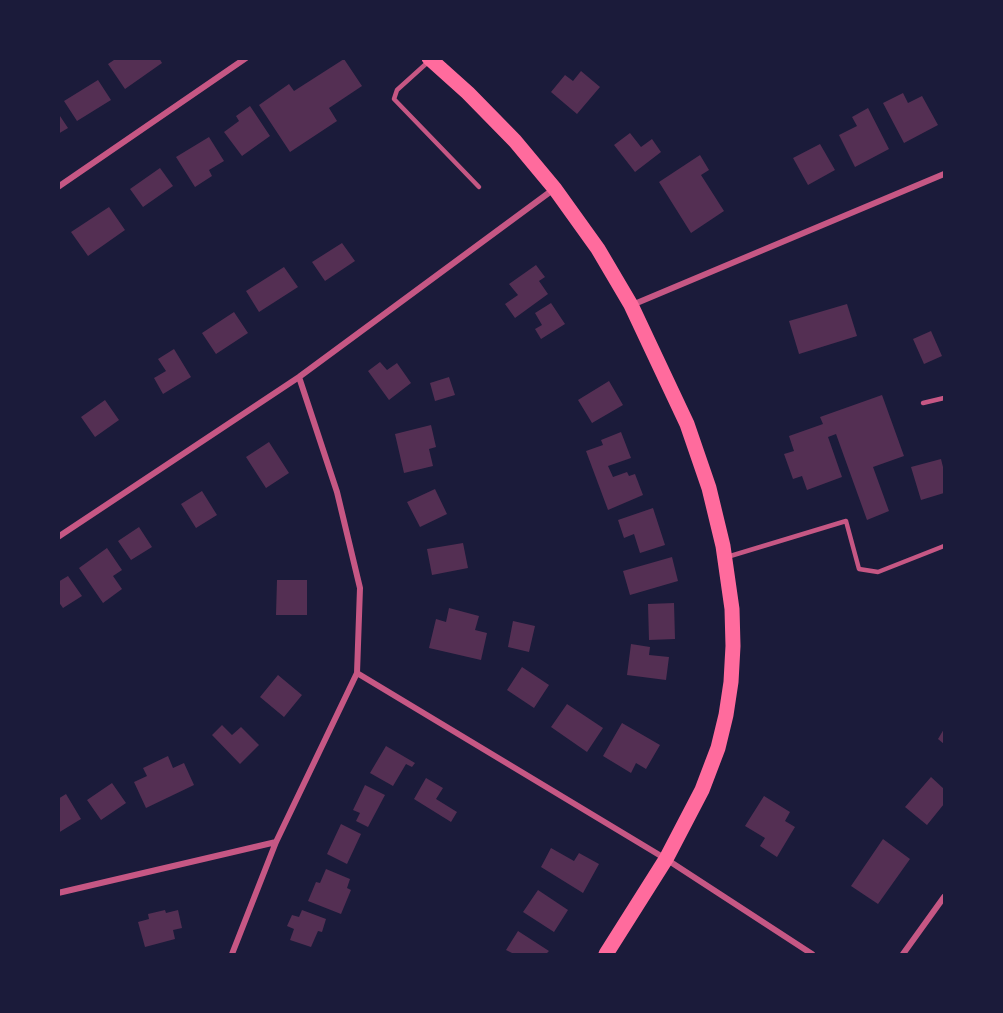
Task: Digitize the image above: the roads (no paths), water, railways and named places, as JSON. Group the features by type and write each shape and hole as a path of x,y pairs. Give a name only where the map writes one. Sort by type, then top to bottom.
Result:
{"main road":[{"path":"430,59 468,93 514,141 555,189 598,249 631,305 687,424 709,488 724,558 732,609 733,646 731,682 718,748 702,790 666,859 606,954"}],"street":[{"path":"58,187 246,58"},
{"path":"631,305 945,174"},
{"path":"58,537 299,376 555,189"},
{"path":"232,954 276,843 357,673 360,588 337,492 299,376"},
{"path":"357,673 666,859 812,954"},
{"path":"58,893 276,843"},
{"path":"903,954 945,897"}],"lane":[{"path":"430,59 397,90 394,99 479,188"},
{"path":"923,403 945,398"},
{"path":"724,558 846,522 859,569 878,572 945,546"}]}
